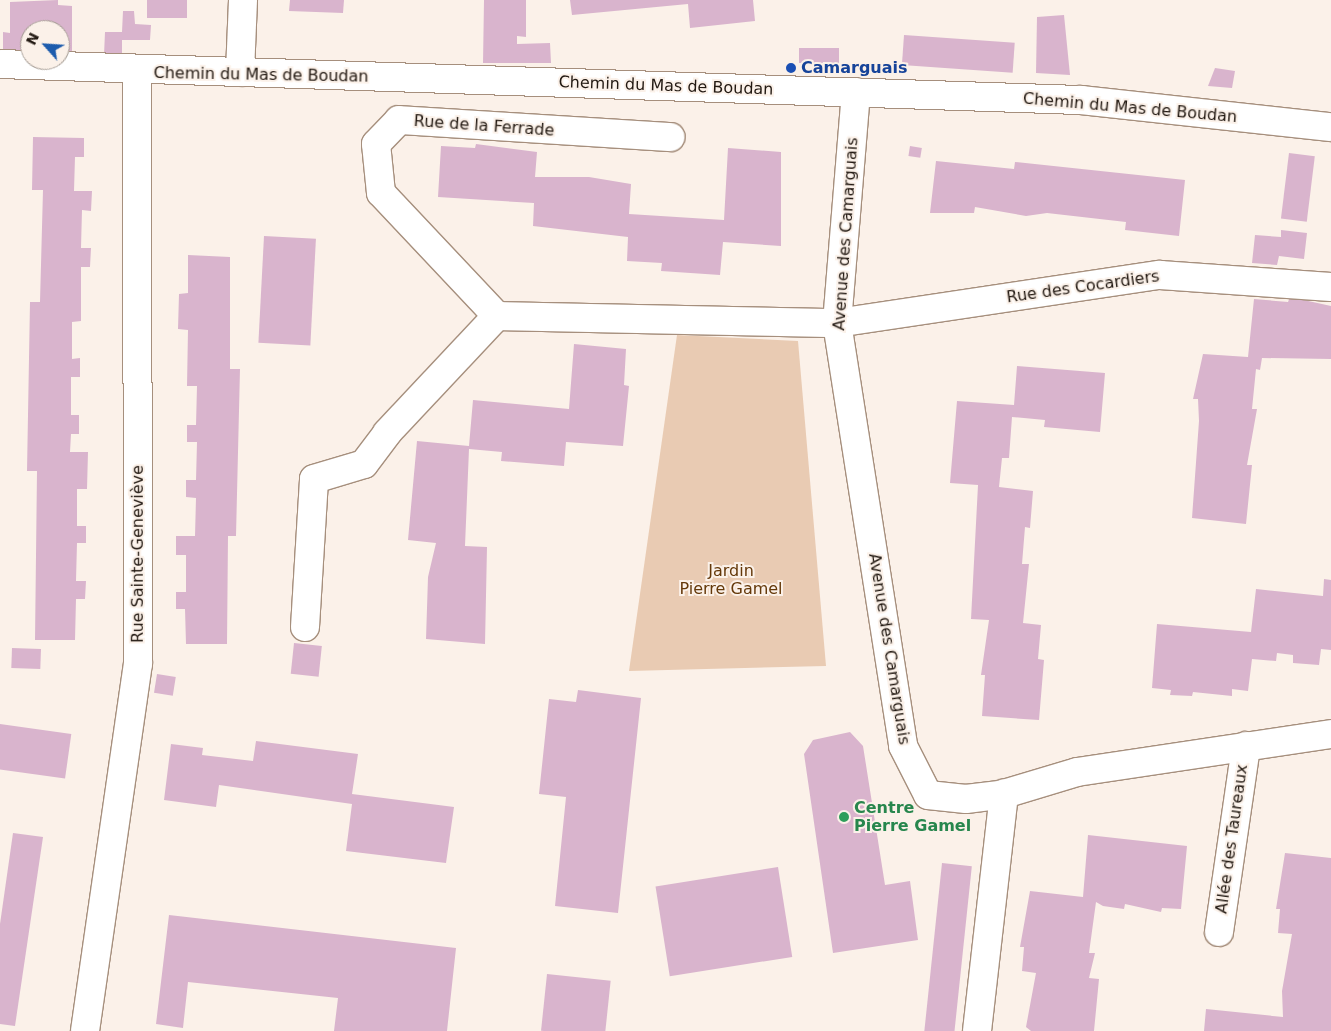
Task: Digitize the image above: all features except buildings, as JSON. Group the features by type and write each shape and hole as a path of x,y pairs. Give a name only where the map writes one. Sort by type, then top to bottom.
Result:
{"street":[{"path":"240,72 243,0"},
{"name":"Chemin du Mas de Boudan","path":"0,64 137,72 240,72 1081,100 1331,127"},
{"name":"Rue Sainte-Geneviève","path":"85,1031 138,664 137,72"},
{"name":"Avenue des Camarguais","path":"856,92 837,323 903,746 928,795 966,799 1004,794 1077,772 1331,734"},
{"name":"Rue de la Ferrade","path":"497,316 380,193 376,144 399,120 670,137"},
{"name":"Rue des Cocardiers","path":"837,323 1160,275 1331,287"},
{"path":"305,627 314,479 364,464 387,433 497,316 837,323"},
{"name":"Allée des Taureaux","path":"1219,932 1246,746"},
{"path":"977,1031 1004,794"}],"green space":[{"name":"Jardin Pierre Gamel","path":"677,335 798,341 826,666 629,671"}],"place":[{"name":"Camarguais","path":"791,68"},
{"name":"Centre Pierre Gamel","path":"844,817"}]}
